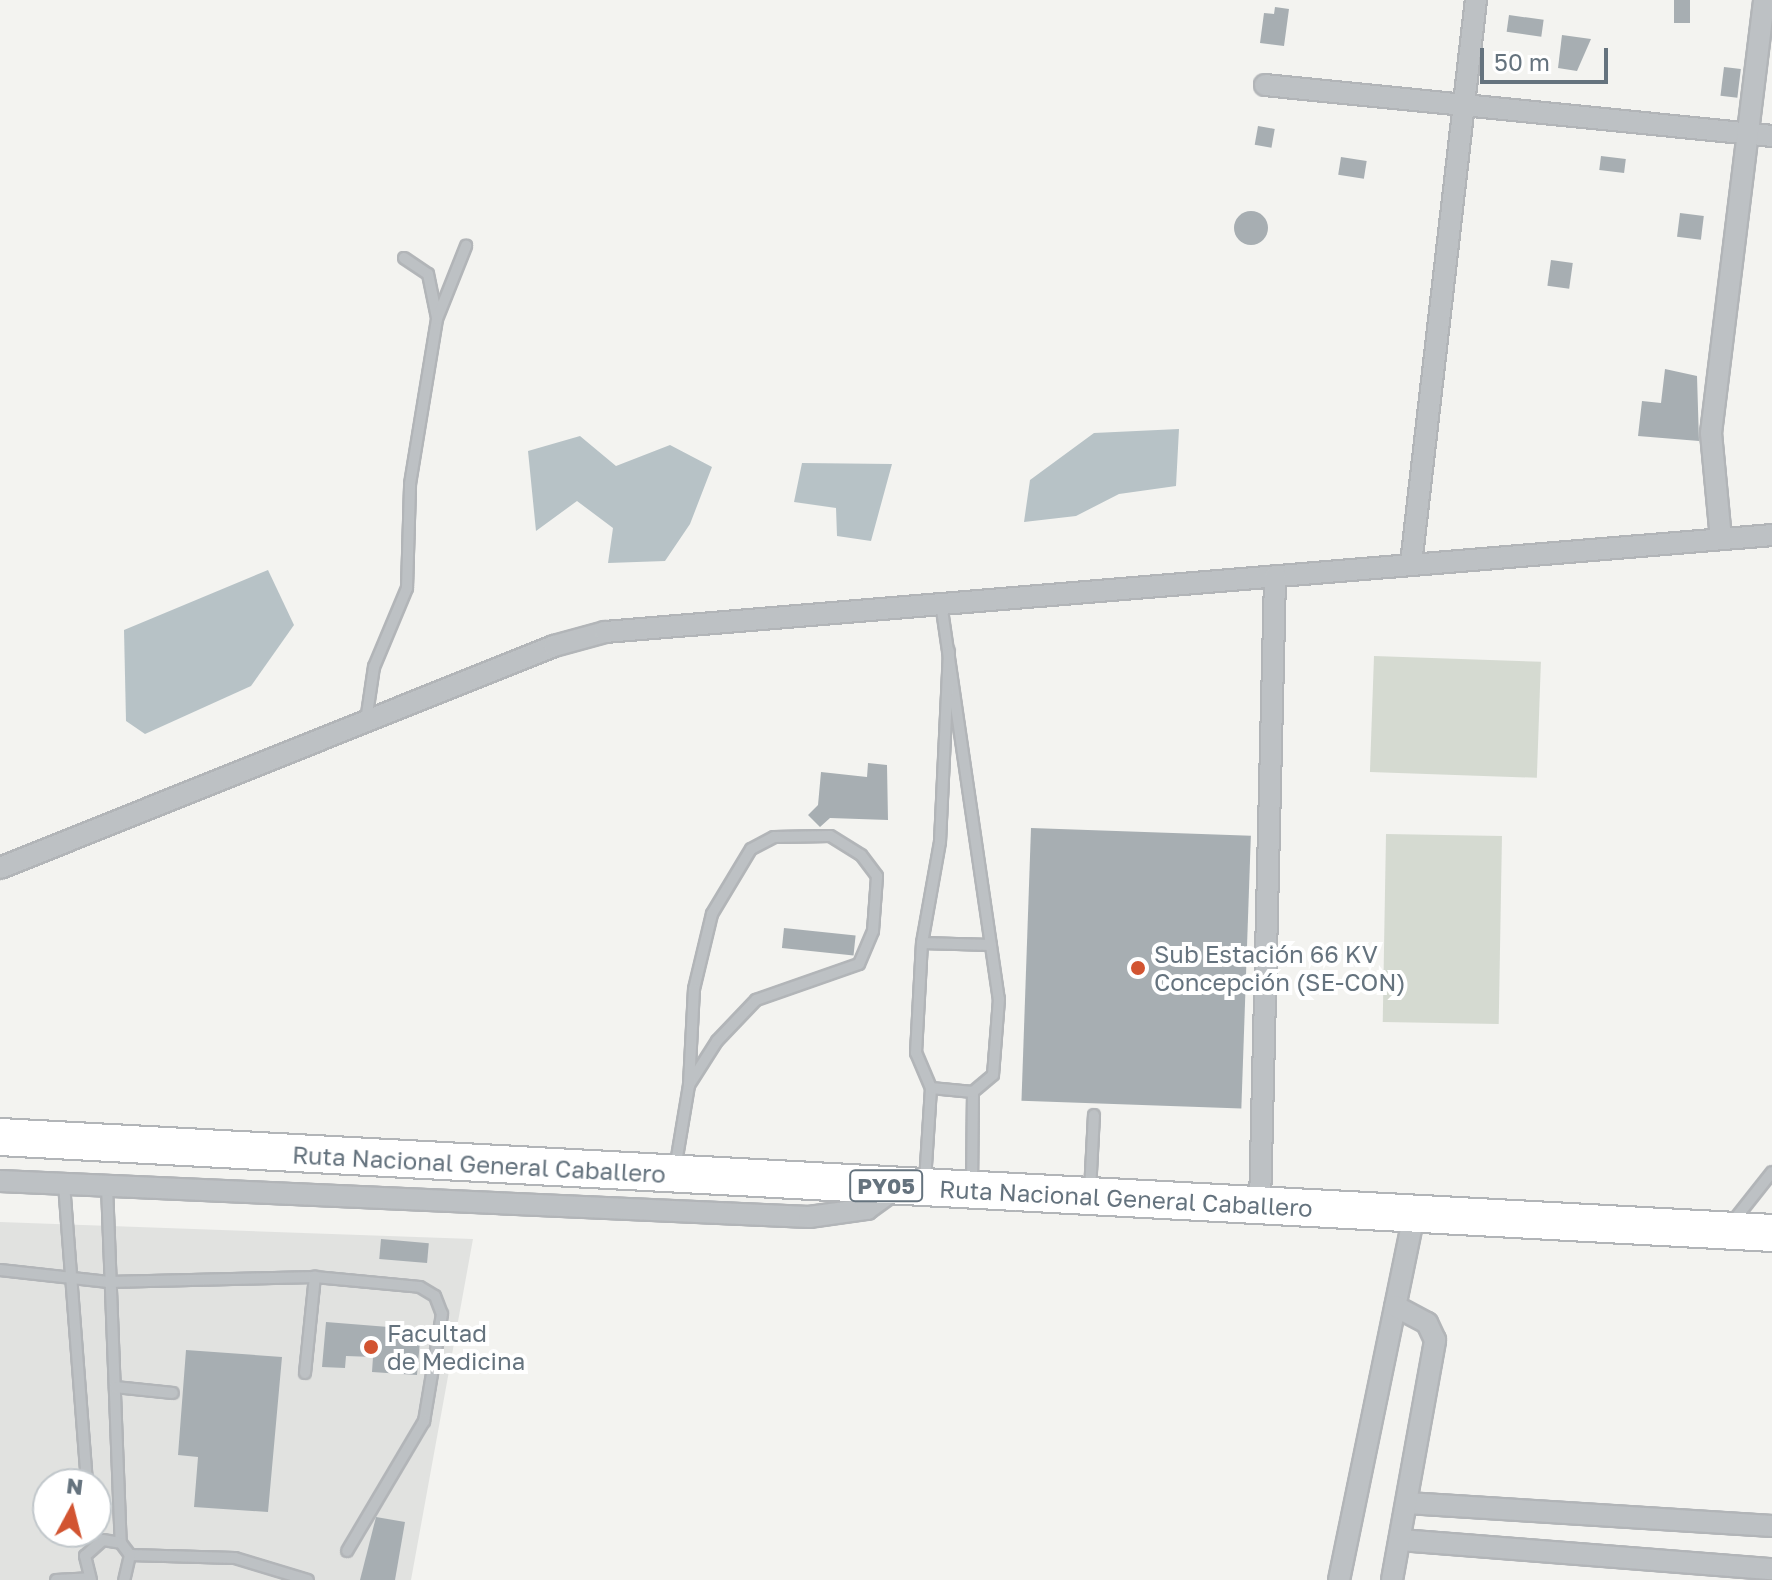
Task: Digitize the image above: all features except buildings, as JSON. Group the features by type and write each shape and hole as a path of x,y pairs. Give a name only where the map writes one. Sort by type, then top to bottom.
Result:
{"highway":[{"name":"Ruta Nacional General Caballero","path":"0,1137 1772,1233"}],"street":[{"path":"1411,564 1476,0"},
{"path":"1721,539 1711,433 1764,0"},
{"path":"1265,85 1772,136"},
{"path":"0,868 366,721 605,632 1772,535"},
{"path":"1260,1205 1275,576"},
{"path":"0,1181 809,1217 867,1209 911,1187"},
{"path":"1339,1580 1414,1214"},
{"path":"1392,1580 1435,1340 1427,1323 1395,1306"},
{"path":"1407,1503 1772,1526"},
{"path":"1400,1540 1722,1572 1772,1569"}],"lane":[{"path":"366,721 374,667 407,588 410,484 437,319 466,246"},
{"path":"404,258 428,274 437,319"},
{"path":"931,1088 973,1092 993,1075 999,999 950,641 941,603"},
{"path":"911,1187 931,1088 916,1053 922,943 940,842 950,641"},
{"path":"674,1175 689,1085 694,989 712,914 751,849 774,837 830,836 861,855 877,876 873,931 859,964 756,1000 689,1085"},
{"path":"922,943 991,945"},
{"path":"972,1190 973,1092"},
{"path":"1090,1197 1094,1115"},
{"path":"1726,1230 1772,1172"},
{"path":"64,1184 86,1468"},
{"path":"107,1186 108,1282 121,1543 130,1555 127,1579"},
{"path":"0,1270 108,1282 315,1277 420,1287 442,1314 424,1421 347,1551"},
{"path":"305,1373 315,1277"},
{"path":"115,1387 173,1393"},
{"path":"112,1544 121,1543"},
{"path":"56,1580 90,1579 85,1556 90,1548"},
{"path":"130,1555 235,1558 308,1580"}],"shaded area":[{"path":"1179,429 1176,486 1119,494 1076,516 1024,522 1030,480 1094,433"},
{"path":"580,436 616,466 670,445 712,467 690,524 665,561 608,563 613,528 577,501 536,531 528,451"},
{"path":"802,463 892,464 871,541 837,536 836,508 794,502"},
{"path":"268,570 294,625 251,686 145,734 126,721 124,630"},
{"path":"1374,656 1541,662 1537,778 1370,772"},
{"path":"1386,834 1502,836 1499,1024 1383,1022"},
{"path":"0,1222 473,1239 411,1580 0,1580"}],"place":[{"name":"Sub Estación 66 KV Concepción (SE-CON)","path":"1138,968"},
{"name":"Facultad de Medicina","path":"371,1347"}]}
